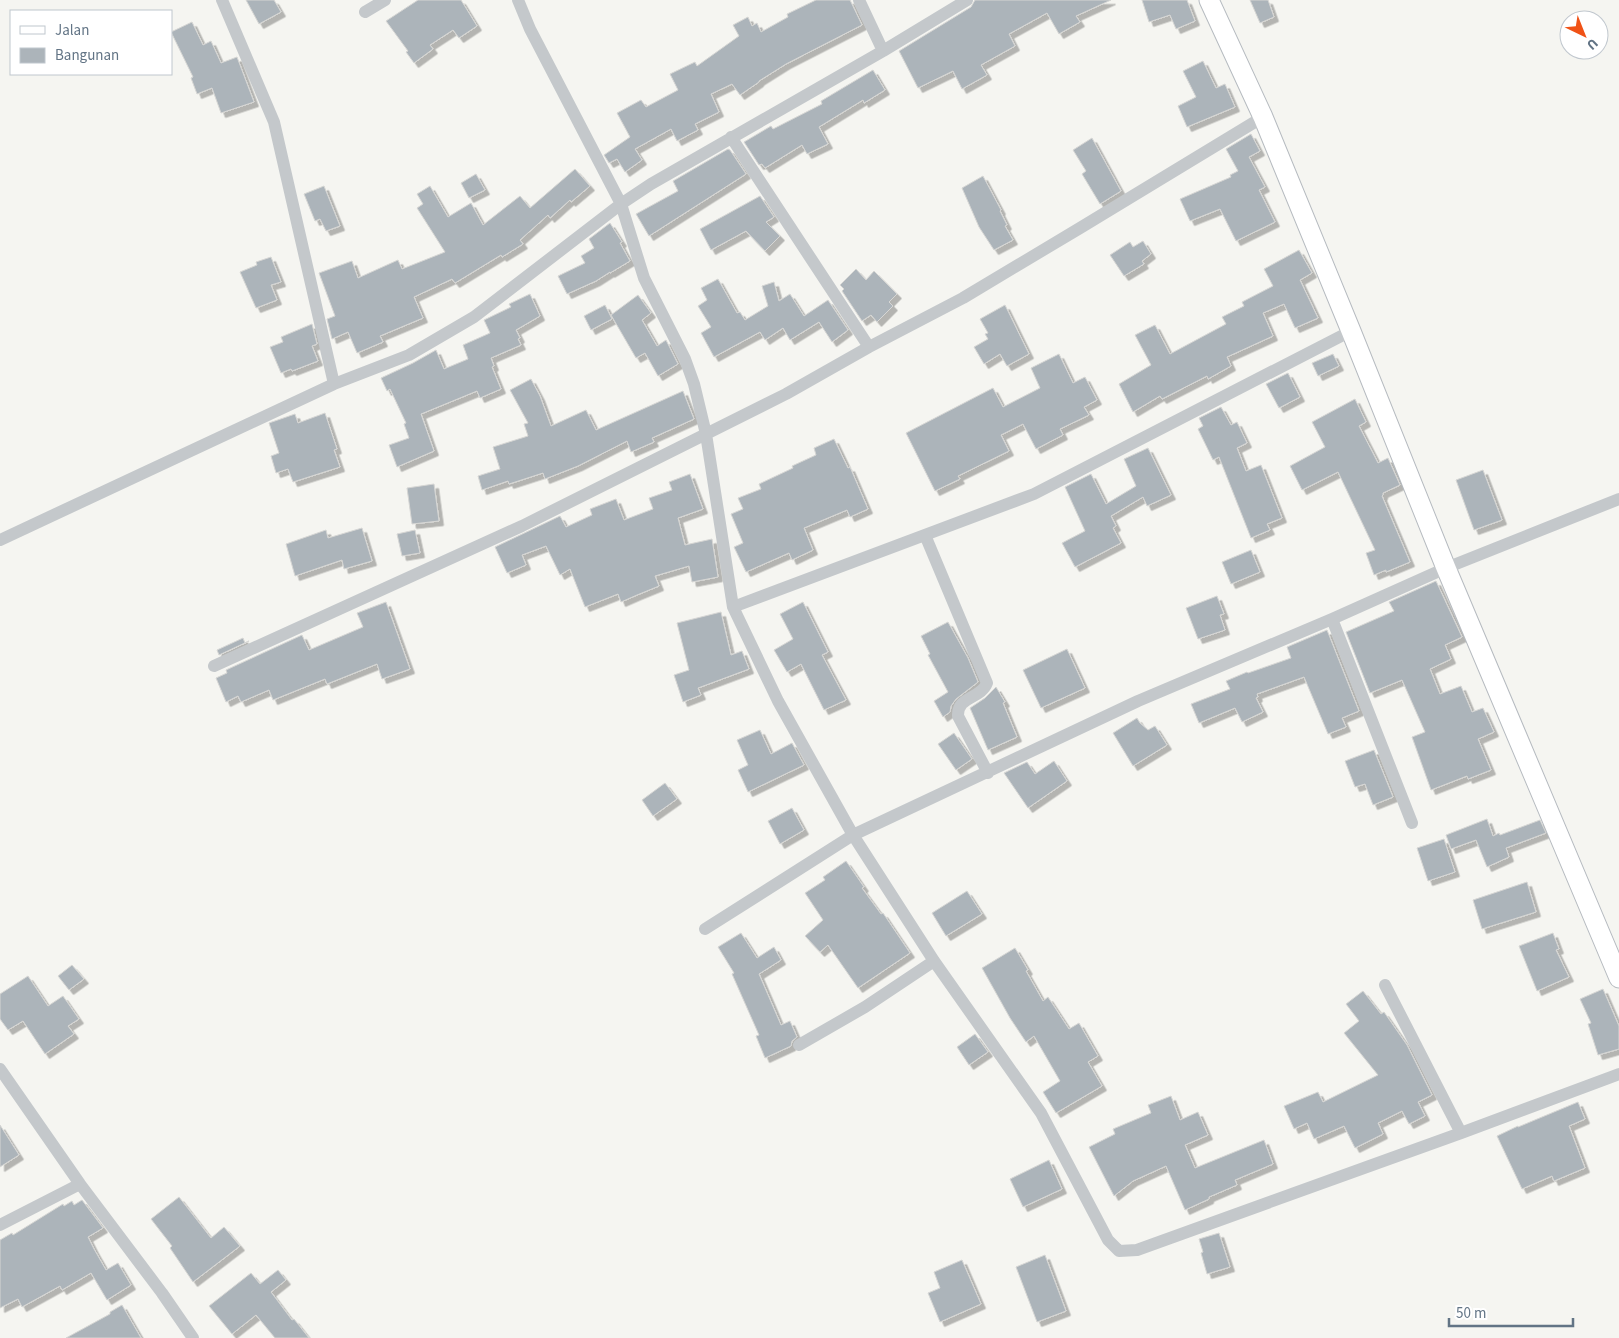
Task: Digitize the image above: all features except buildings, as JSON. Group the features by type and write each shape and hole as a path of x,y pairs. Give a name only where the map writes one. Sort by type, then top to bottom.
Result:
{"street":[{"path":"222,0 274,122 334,384"},
{"path":"366,12 385,0"},
{"path":"518,0 530,29 622,204 644,278 685,359 694,384 706,434 732,607 778,701 853,835 934,961 1041,1113 1108,1240 1120,1251 1137,1250 1619,1074"},
{"path":"859,0 883,51"},
{"path":"0,540 334,384 408,355 474,318 622,204 651,184 883,51 967,0"},
{"path":"1209,0 1263,117 1446,568 1619,978"},
{"path":"214,666 522,526 786,394 869,347 972,293 1263,117"},
{"path":"731,137 869,347"},
{"path":"732,607 1034,494 1351,331"},
{"path":"705,929 853,835 1138,701 1332,619 1446,568 1619,499"},
{"path":"925,535 987,683 983,690 963,702 959,707 958,716 988,772"},
{"path":"1332,619 1412,823"},
{"path":"798,1045 865,1007 934,961"},
{"path":"1385,985 1460,1133"},
{"path":"0,1069 80,1184 162,1293 193,1338"},
{"path":"0,1225 80,1184"}]}
